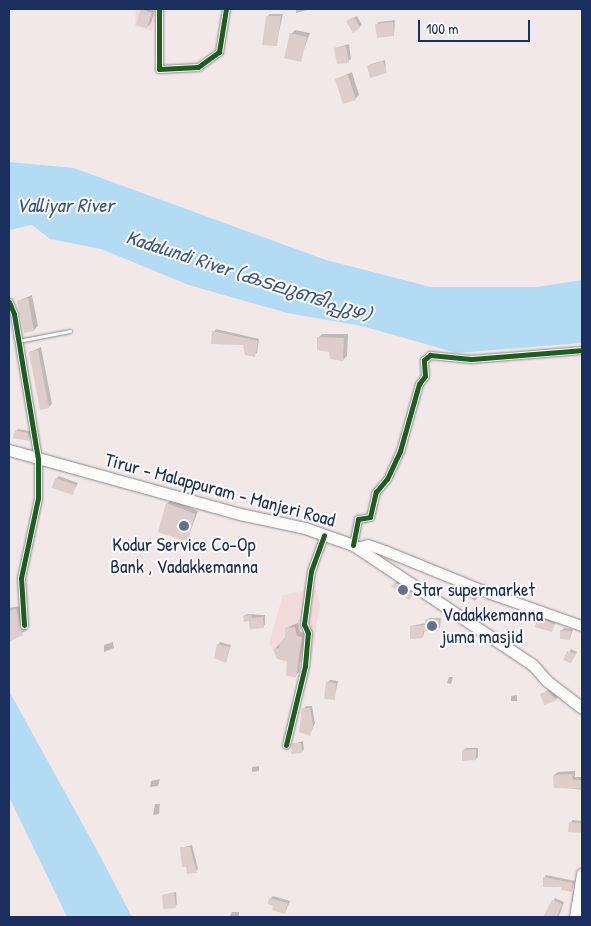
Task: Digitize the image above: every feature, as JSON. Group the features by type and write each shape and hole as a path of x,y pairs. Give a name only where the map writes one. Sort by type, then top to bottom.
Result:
{"main road":[{"name":"Tirur - Malappuram - Manjeri Road","path":"9,450 324,535 355,547 533,665 547,681 582,708"},
{"path":"355,547 368,545 377,548 582,626"},
{"path":"575,917 582,874"}],"street":[{"path":"159,9 159,69 198,68 218,52 226,9"},
{"path":"9,302 38,459 38,498 21,578 24,625"},
{"path":"355,547 358,519 370,517 376,492 387,480 400,451 419,384 425,376 424,360 430,355 471,359 582,350"},
{"path":"286,745 305,666 308,633 304,624 311,571 324,535"}],"lane":[{"path":"17,341 70,331"}],"shaded area":[{"path":"136,9 157,9 152,31 135,26"},
{"path":"316,589 320,605 311,660 285,664 269,644 283,595"}],"water":[{"name":"Valliyar River","path":"9,162 74,168 326,260 431,287 537,287 582,280 582,343 457,353 362,326 287,313 189,285 101,249 50,239 32,225 9,230"},
{"path":"9,691 132,917 67,917 9,797"}],"building":[{"path":"141,9 152,13 147,28 136,25"},
{"path":"266,16 281,16 277,46 262,45"},
{"path":"354,17 360,28 353,33 346,21"},
{"path":"393,22 394,36 377,38 375,24"},
{"path":"290,33 307,37 301,62 284,58"},
{"path":"346,46 349,63 337,64 334,48"},
{"path":"383,61 387,73 370,78 367,66"},
{"path":"348,75 356,100 343,104 335,79"},
{"path":"28,298 34,331 24,333 17,301"},
{"path":"212,331 258,341 255,357 245,355 243,345 211,344"},
{"path":"317,337 344,338 343,361 330,359 329,352 317,350"},
{"path":"38,350 49,408 40,410 29,352"},
{"path":"15,430 28,433 30,441 13,438"},
{"path":"55,478 76,485 73,495 52,488"},
{"path":"166,503 195,514 188,542 158,532"},
{"name":"Star supermarket","path":"395,582 414,594 409,600 391,586"},
{"path":"16,609 23,635 9,642 9,611"},
{"path":"251,615 252,618 263,617 264,628 250,629 249,621 244,622 243,616"},
{"path":"538,618 555,624 552,632 535,627"},
{"path":"425,619 439,620 438,632 423,631 423,638 410,639 410,626 425,625"},
{"path":"295,627 297,636 302,637 296,677 286,676 287,661 277,659 273,649 279,648 280,642 285,639 285,628"},
{"path":"560,630 571,631 570,640 560,639"},
{"path":"217,644 230,647 226,663 214,658"},
{"path":"567,651 576,654 571,663 563,660"},
{"path":"326,682 336,683 335,700 324,699"},
{"path":"547,691 557,700 544,705 540,694"},
{"path":"302,708 310,708 313,726 310,736 299,732"},
{"path":"292,743 301,743 302,753 291,754"},
{"path":"476,749 476,760 462,761 462,750"},
{"path":"572,774 573,780 582,780 582,789 554,788 553,775"},
{"path":"569,822 582,823 582,833 568,832"},
{"path":"180,847 190,847 197,873 187,874 186,867 182,867"},
{"path":"543,877 573,883 572,892 561,890 562,887 543,887"},
{"path":"174,893 176,908 163,909 162,895"},
{"path":"269,898 288,903 285,914 272,910 273,906 268,904"},
{"path":"552,900 562,904 557,917 543,917"}],"cycle path":[{"path":"159,9 159,69 198,67 219,52 226,9"},
{"path":"9,302 14,314 38,459 38,498 21,578 24,625"},
{"path":"353,545 358,519 370,517 376,492 387,479 400,451 419,384 425,376 424,360 430,355 471,359 582,350"},
{"path":"286,745 305,666 308,633 304,624 311,571 324,535"}],"place":[{"name":"Kodur Service Co-Op Bank , Vadakkemanna","path":"184,526"},
{"name":"Star supermarket","path":"403,590"},
{"name":"Vadakkemanna juma masjid","path":"432,626"}],"water label":[{"name":"Kadalundi River (കടലുണ്ടിപ്പുഴ)","path":"249,275"}]}
